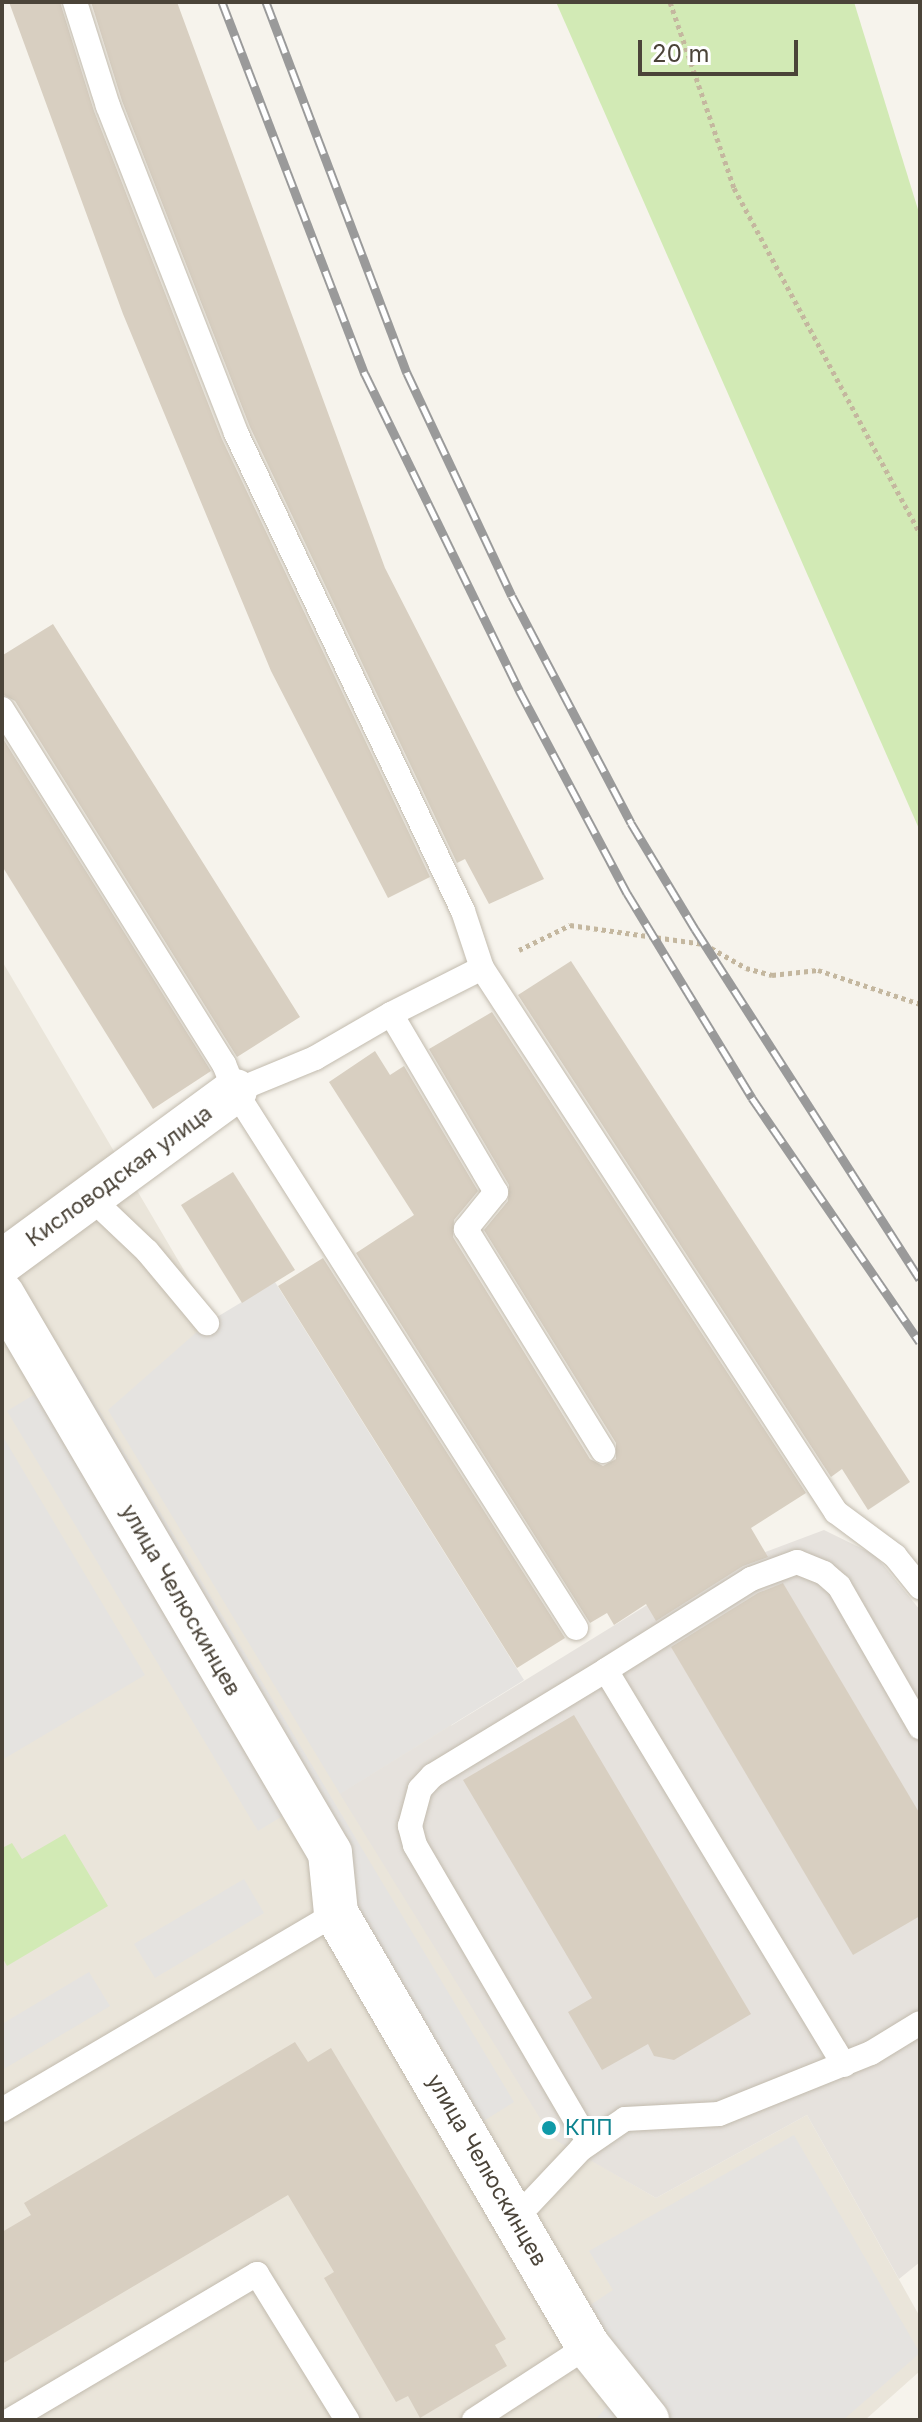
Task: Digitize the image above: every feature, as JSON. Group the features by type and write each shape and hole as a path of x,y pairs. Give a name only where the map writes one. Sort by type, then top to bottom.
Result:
{"street":[{"name":"Кисловодская улица","path":"2,1262 235,1091"},
{"name":"улица Челюскинцев","path":"2,1294 330,1853 336,1913 588,2346 647,2420"}],"lane":[{"path":"75,2 108,106 236,433 463,911 482,968 836,1512 895,1556 920,1587"},
{"path":"2,709 224,1064 235,1091 576,1628"},
{"path":"235,1091 315,1058 391,1014 482,968"},
{"path":"391,1014 496,1192 466,1229 603,1451"},
{"path":"90,1197 147,1251 207,1323"},
{"path":"589,2143 415,1845 410,1826 420,1789 432,1776 751,1579 797,1562 824,1573 839,1586 920,1727"},
{"path":"606,1670 844,2065"},
{"path":"2,2110 336,1913"},
{"path":"516,2218 589,2143 625,2119 719,2114 844,2065 920,2023"},
{"path":"10,2420 257,2274 347,2420"},
{"path":"474,2420 588,2346"}],"path":[{"path":"670,2 734,188 920,534"},
{"path":"482,968 570,925 704,944 746,968 796,975 818,970 920,1004"}],"shaded area":[{"path":"2,961 451,1724 543,2123 537,2128 545,2139 550,2136 656,2198 807,2115 920,2317 920,2371 865,2420 2,2420"},
{"path":"275,1282 524,1680 340,1794 108,1410 207,1323"},
{"path":"75,1370 514,2102 482,2122 294,1809 258,1831 7,1411"},
{"path":"2,1435 145,1675 2,1760"},
{"path":"824,1530 875,1555 920,1610 920,2262 899,2279 807,2115 656,2198 550,2137 545,2139 537,2128 543,2123 340,1794 683,1583"},
{"path":"244,1879 264,1913 155,1978 134,1944"},
{"path":"89,1972 110,2006 2,2070 2,2024"},
{"path":"794,2135 920,2353 843,2420 595,2420 608,2405 563,2323 613,2290 589,2251"}],"green space":[{"path":"556,2 854,2 920,216 920,831"},
{"path":"65,1834 108,1906 7,1966 2,1957 2,1848 12,1843 22,1859"}],"building":[{"path":"9,2 60,2 94,111 222,439 430,877 388,898 271,671 123,314"},
{"path":"91,2 177,2 385,568 544,879 489,904 465,859 457,863 250,427 122,101"},
{"path":"53,624 300,1017 237,1057 15,701 2,694 3,655"},
{"path":"2,737 211,1071 153,1109 2,866"},
{"path":"571,961 910,1482 868,1510 842,1469 831,1477 518,995"},
{"path":"492,1012 806,1493 751,1528 768,1557 743,1566 656,1621 646,1604 614,1625 607,1613 590,1623 356,1253 414,1215 329,1082 375,1051 390,1075 404,1066 478,1191 454,1220 453,1237 590,1459 603,1466 616,1459 616,1443 484,1230 508,1201 509,1185 429,1049"},
{"path":"233,1172 295,1270 242,1303 181,1205"},
{"path":"323,1258 565,1638 517,1668 278,1286"},
{"path":"783,1583 920,1814 920,1916 853,1955 671,1647 758,1593"},
{"path":"574,1715 751,2014 674,2060 654,2056 648,2044 602,2070 568,2012 592,1998 463,1780"},
{"path":"295,2042 308,2062 331,2048 506,2339 495,2345 507,2366 420,2418 408,2396 396,2402 324,2278 334,2272 288,2195 2,2364 2,2232 31,2215 24,2203"}],"railway":[{"path":"222,2 365,374 519,690 627,893 752,1098 920,1342"},
{"path":"266,2 407,373 512,596 631,823 695,929 920,1279"}],"place":[{"name":"КПП","path":"549,2128"}]}
